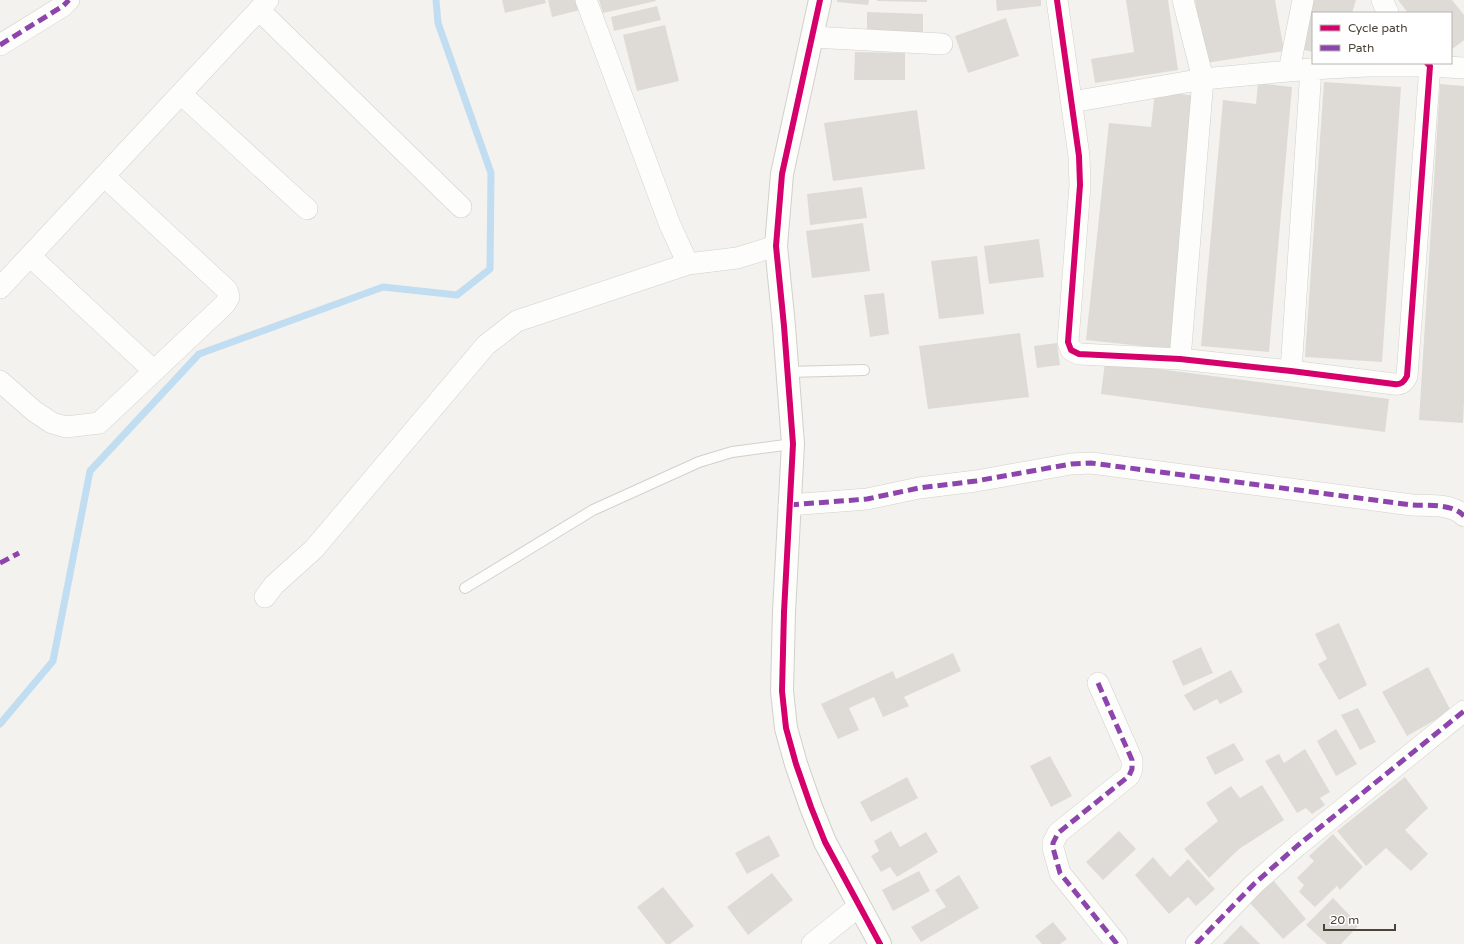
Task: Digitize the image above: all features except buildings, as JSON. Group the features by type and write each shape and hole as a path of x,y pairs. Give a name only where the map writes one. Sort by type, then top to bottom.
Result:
{"street":[{"path":"0,45 64,6 69,0"},
{"path":"586,0 670,225 688,264"},
{"path":"820,0 782,174 776,246 788,372 792,444 782,691 786,728 810,807 825,842 880,944"},
{"path":"1057,0 1072,102 1080,185 1068,342 1071,350 1079,354 1180,359 1399,385 1406,380 1428,64"},
{"path":"1180,359 1203,79 1183,0"},
{"path":"1289,71 1303,0"},
{"path":"1382,0 1388,12"},
{"path":"0,288 264,5 461,207"},
{"path":"812,37 942,44"},
{"path":"1072,102 1203,79 1311,69 1428,64 1464,68"},
{"path":"1291,371 1311,69"},
{"path":"181,94 307,209"},
{"path":"0,381 52,423 66,427 99,423 225,304 229,297 227,290 104,176"},
{"path":"265,597 274,585 314,549 394,456 473,359 486,344 500,332 524,319 688,264 737,258 776,246"},
{"path":"30,256 154,371"},
{"path":"789,505 867,499 920,488 976,481 1071,464 1090,463 1412,505 1448,508 1459,511 1464,516"},
{"path":"1098,683 1132,760 1131,773 1124,781 1058,833 1053,843 1053,848 1060,873 1117,944"},
{"path":"1196,944 1254,884 1298,846 1464,711"},
{"path":"812,944 859,906"}],"lane":[{"path":"788,372 864,370"},
{"path":"465,588 593,510 699,462 732,452 792,444"}],"waterway":[{"path":"0,724 53,661 90,471 199,354 383,287 457,295 490,269 491,173 438,23 436,0"}],"marked path":[{"path":"0,45 63,6 69,0"},
{"path":"789,505 867,499 919,488 976,481 1071,464 1091,463 1412,505 1440,506 1453,509 1464,516"},
{"path":"0,563 19,553"},
{"path":"1098,683 1132,760 1132,769 1129,776 1058,833 1053,843 1053,848 1060,873 1117,944"},
{"path":"1196,944 1254,884 1297,846 1464,711"}],"cycle path":[{"path":"820,0 782,174 776,246 793,444 784,612 782,691 786,728 796,764 811,807 825,842 880,944"},
{"path":"1057,0 1079,156 1080,185 1068,342 1071,350 1079,354 1180,359 1394,384 1402,383 1407,376 1430,66 1428,64"}]}
